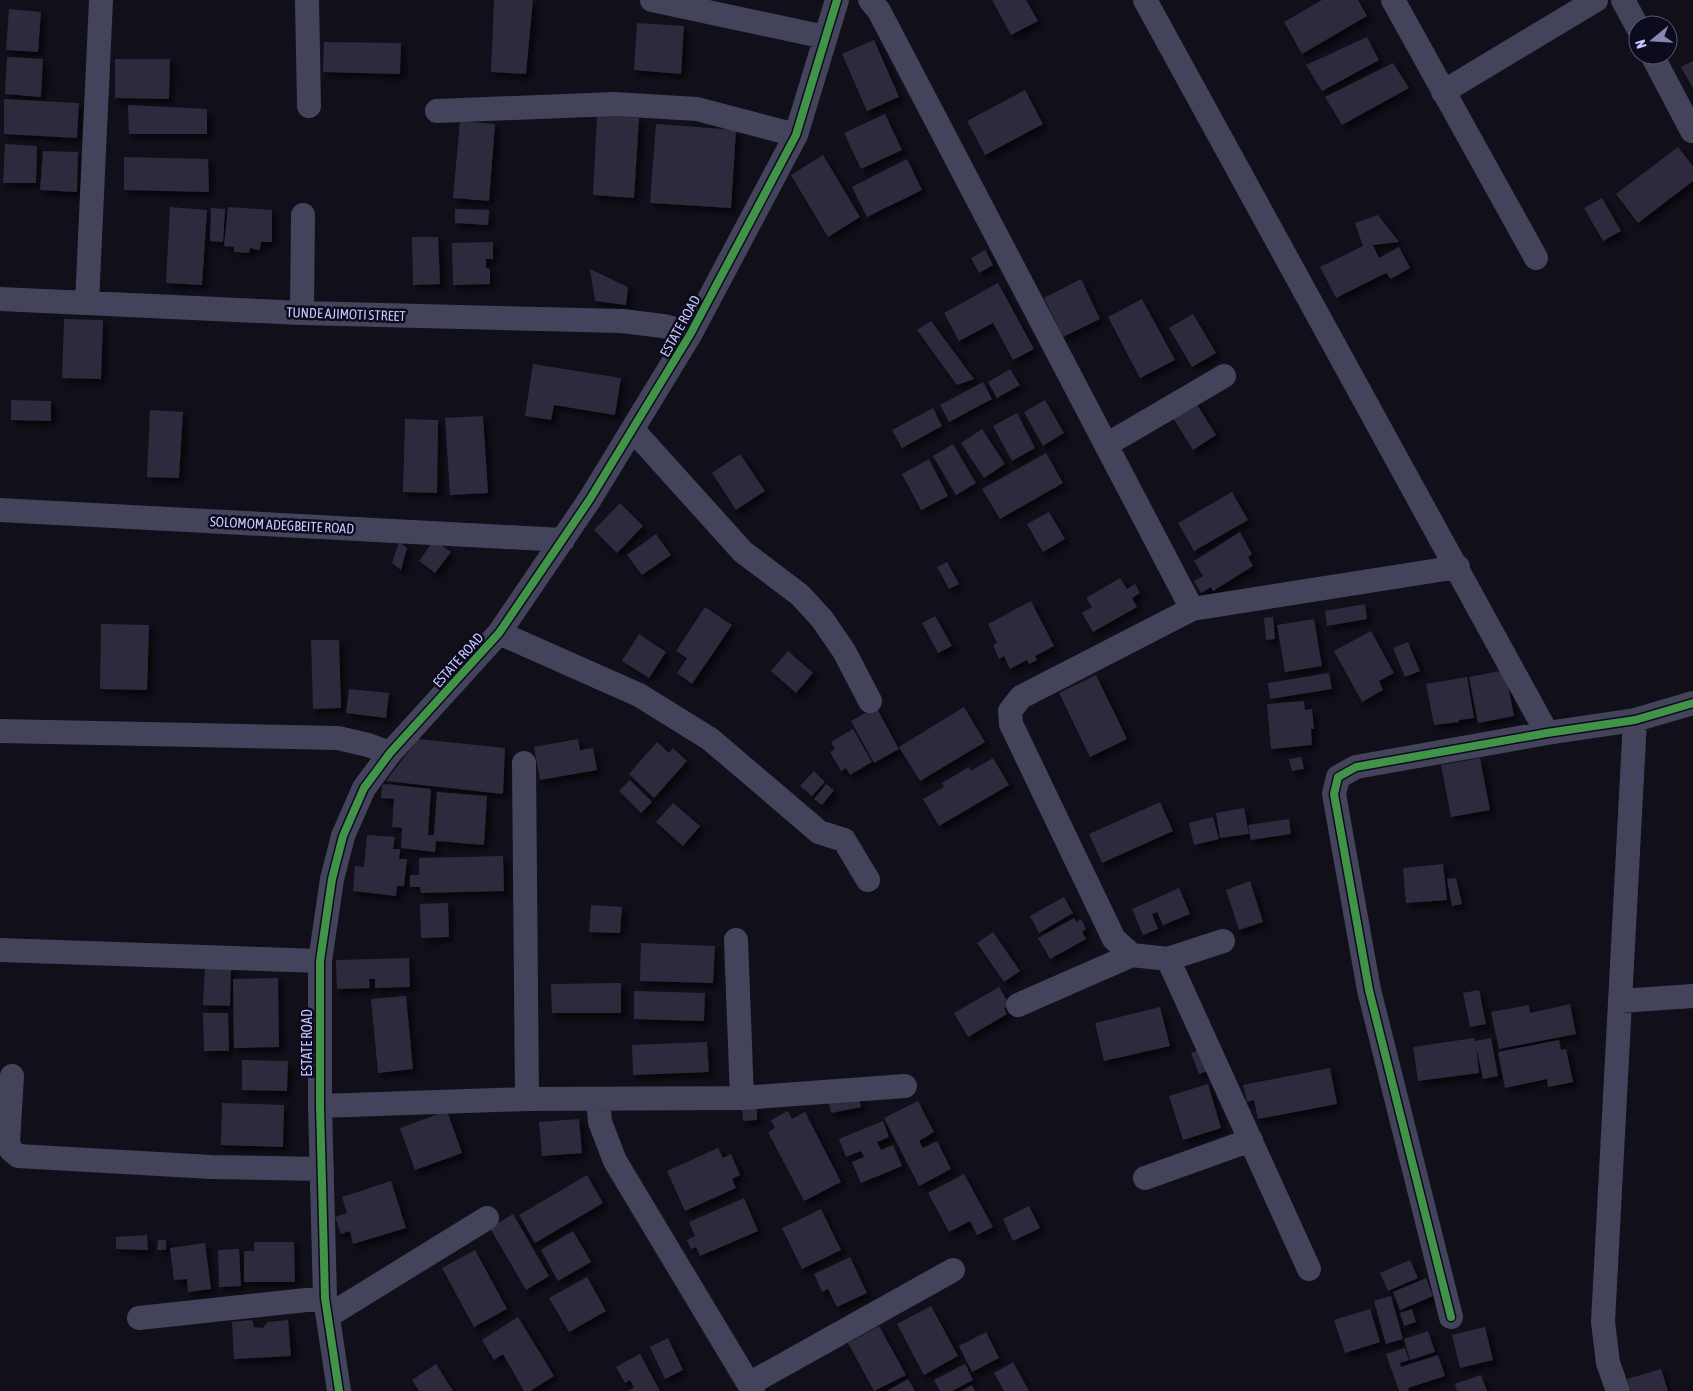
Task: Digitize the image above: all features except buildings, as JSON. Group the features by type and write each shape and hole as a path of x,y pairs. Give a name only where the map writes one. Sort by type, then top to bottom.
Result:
{"street":[{"path":"87,303 101,0"},
{"path":"307,0 309,106"},
{"path":"652,0 825,37"},
{"name":"ESTATE ROAD","path":"339,1391 327,1307 320,1106 320,960 332,879 343,836 364,788 390,753 499,634 564,540 692,333 796,135 836,0"},
{"path":"870,0 879,11 1192,609"},
{"path":"1145,0 1547,733"},
{"path":"1393,0 1536,258"},
{"path":"1443,92 1596,0"},
{"path":"1623,0 1631,15"},
{"path":"1657,65 1692,131"},
{"path":"437,111 614,104 697,109 796,135"},
{"path":"302,313 303,214"},
{"name":"TUNDE AJIMOTI STREET","path":"0,299 302,313 622,321 664,326 692,333"},
{"path":"1106,444 1224,376"},
{"path":"633,430 743,552 800,595 822,619 844,650 870,701"},
{"name":"SOLOMOM ADEGBEITE ROAD","path":"0,510 564,540"},
{"path":"1132,955 1114,939 1011,724 1010,710 1021,697 1192,609 1458,568"},
{"path":"499,634 639,695 710,739 819,832 844,840 868,880"},
{"path":"1451,1316 1369,990 1334,794 1338,777 1356,767 1547,733 1634,720 1693,703"},
{"path":"1618,1391 1608,1363 1603,1322 1634,720"},
{"path":"0,731 338,738 368,745 390,753"},
{"path":"524,763 526,1099"},
{"path":"736,940 742,1098"},
{"path":"1018,1005 1132,955 1168,959 1223,941"},
{"path":"0,950 320,960"},
{"path":"1168,959 1310,1269"},
{"path":"1620,1001 1693,996"},
{"path":"12,1076 8,1142 11,1150 18,1156 211,1167 322,1169"},
{"path":"320,1106 526,1099 742,1098 904,1086"},
{"path":"598,1099 600,1122 615,1161 751,1388 953,1270"},
{"path":"1146,1178 1251,1140"},
{"path":"139,1318 327,1307 487,1218"}],"cycle path":[{"path":"339,1391 325,1298 320,1106 320,961 332,879 343,836 364,788 390,753 499,633 590,499 691,333 796,135 837,0"},
{"path":"1451,1317 1369,990 1334,794 1338,777 1356,767 1547,733 1635,720 1693,703"}]}
